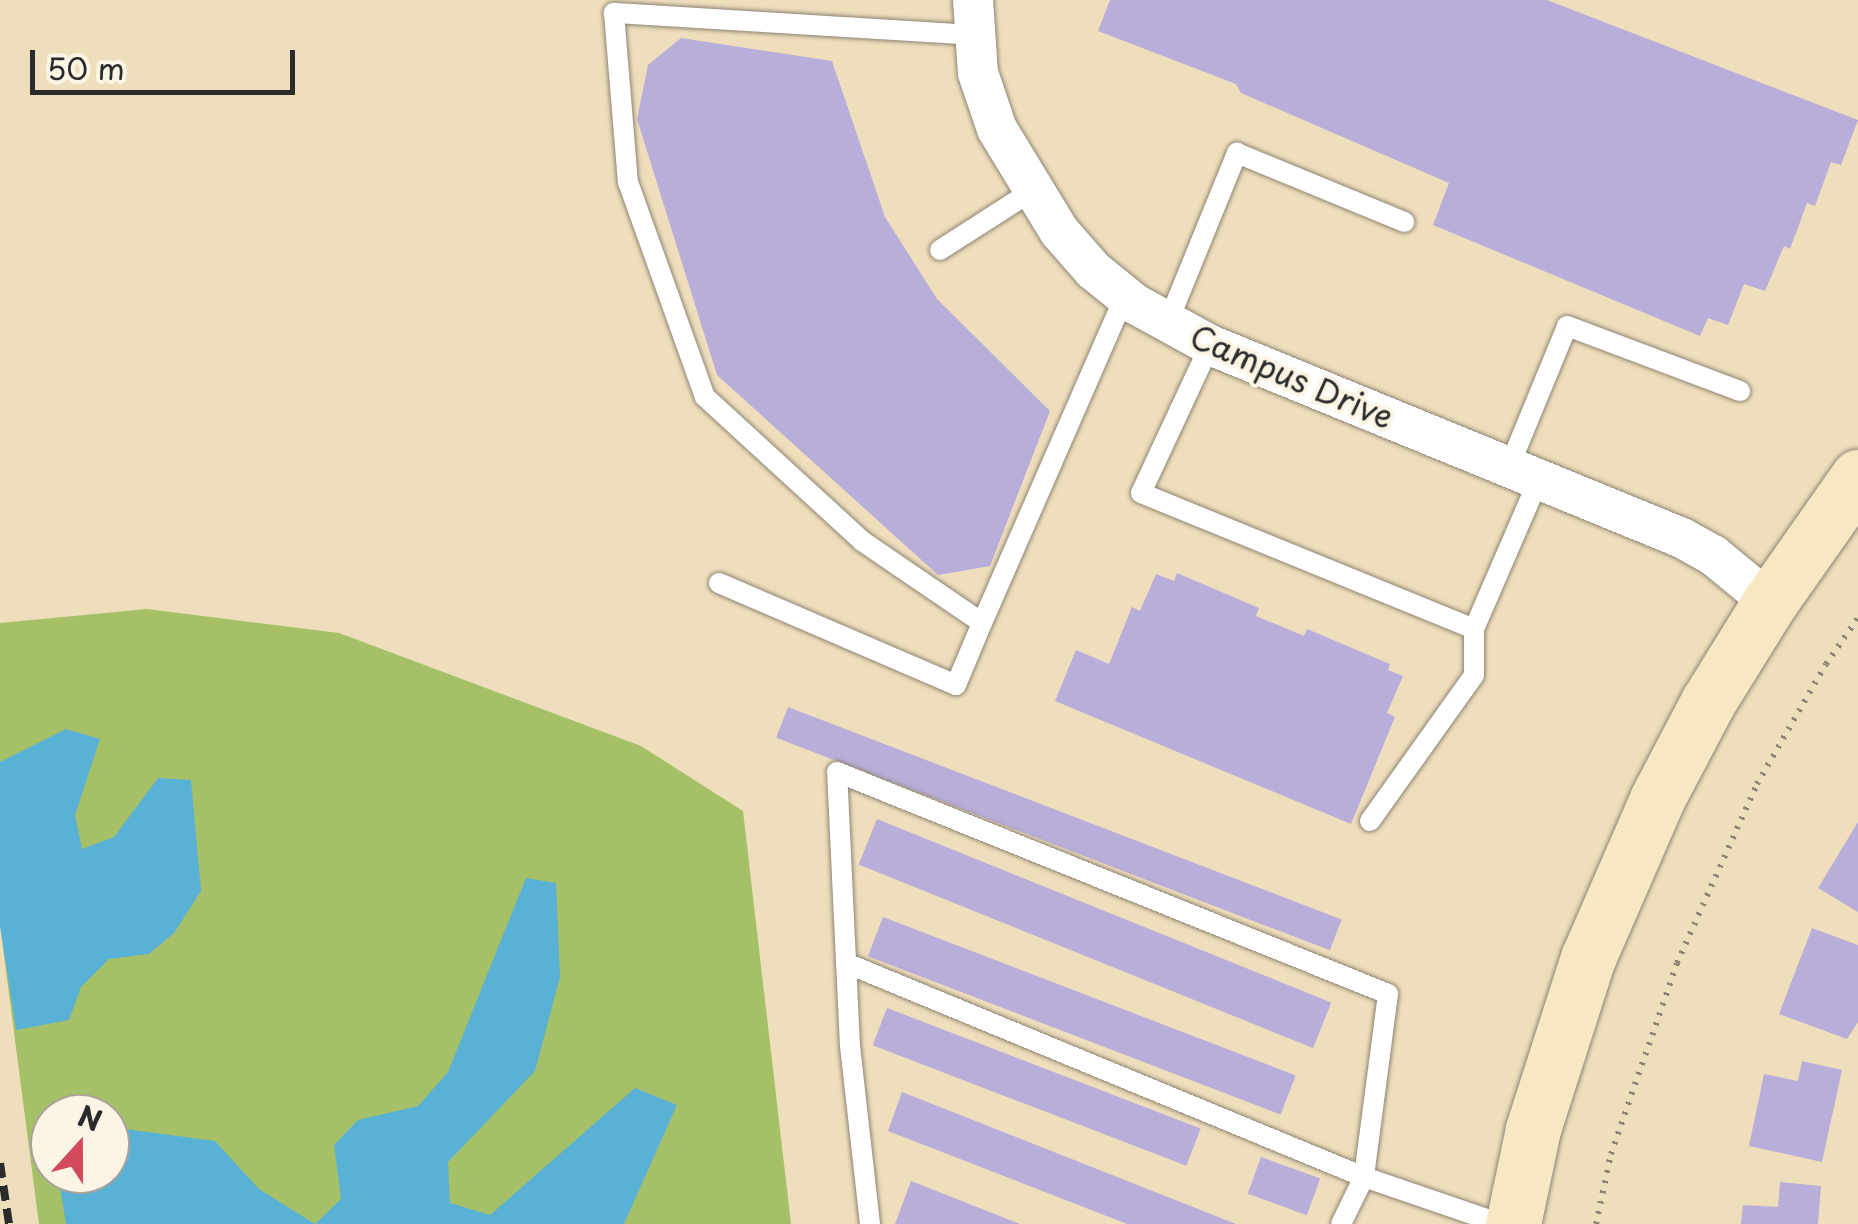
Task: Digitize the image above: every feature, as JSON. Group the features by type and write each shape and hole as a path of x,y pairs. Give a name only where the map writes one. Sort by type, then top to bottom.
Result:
{"main road":[{"path":"1513,1224 1533,1129 1612,898 1708,702 1770,602 1858,476"}],"street":[{"name":"Campus Drive","path":"974,18 978,73 997,130 1032,191 1082,257 1125,296 1210,345 1682,538 1713,555 1770,602"}],"lane":[{"path":"974,18 614,13 628,182 705,397 862,542 982,622"},
{"path":"1168,322 1237,153 1404,222"},
{"path":"940,250 1032,191"},
{"path":"719,583 956,684 1125,296"},
{"path":"1370,821 1474,675 1474,629 1567,326 1740,391"},
{"path":"1210,345 1142,493 1474,629"},
{"path":"870,1224 850,1046 837,772 1388,994 1364,1178 1342,1224"},
{"path":"846,963 1364,1178 1501,1224"}],"path":[{"path":"1596,1224 1611,1154 1677,963 1757,784 1826,664 1858,618"}],"green space":[{"path":"147,609 339,633 641,746 743,811 791,1224 39,1224 35,1194 130,1194 130,1094 30,1094 30,1155 0,925 0,623"}],"water":[{"path":"66,729 100,739 75,815 82,849 114,837 158,778 191,780 201,891 174,933 149,954 109,959 81,987 69,1020 16,1030 0,925 0,762"},
{"path":"526,878 556,883 560,977 535,1071 448,1162 450,1203 490,1215 635,1088 677,1105 624,1224 315,1224 341,1199 334,1145 358,1120 418,1106 448,1072"},
{"path":"130,1130 215,1141 259,1189 315,1224 66,1224 61,1194 130,1194"}],"building":[{"path":"1110,0 1547,0 1858,120 1841,165 1831,162 1815,206 1807,203 1790,249 1784,246 1765,291 1744,284 1728,325 1708,318 1700,336 1433,225 1449,183 1241,93 1236,84 1098,31"},
{"path":"681,38 832,61 885,217 937,299 1050,411 990,566 938,575 717,375 637,119 648,65"},
{"path":"1177,573 1259,608 1256,616 1304,636 1307,629 1390,664 1388,670 1403,676 1387,713 1395,717 1351,824 1055,701 1076,650 1109,664 1132,607 1140,611 1156,574 1174,581"},
{"path":"788,707 1342,920 1330,950 776,738"},
{"path":"877,819 1331,1003 1313,1048 859,864"},
{"path":"1858,822 1858,912 1818,888"},
{"path":"883,917 1296,1075 1281,1115 868,956"},
{"path":"1812,928 1858,945 1858,1022 1847,1039 1779,1014"},
{"path":"887,1008 1201,1128 1186,1166 873,1045"},
{"path":"1802,1061 1842,1070 1822,1162 1749,1146 1764,1074 1798,1081"},
{"path":"902,1092 1236,1224 1127,1224 888,1131"},
{"path":"1261,1157 1320,1179 1307,1215 1248,1194"},
{"path":"911,1181 1020,1224 895,1224"},
{"path":"1780,1182 1821,1186 1818,1224 1741,1224 1743,1205 1778,1207"}],"railway":[{"path":"0,1163 9,1224"}]}
